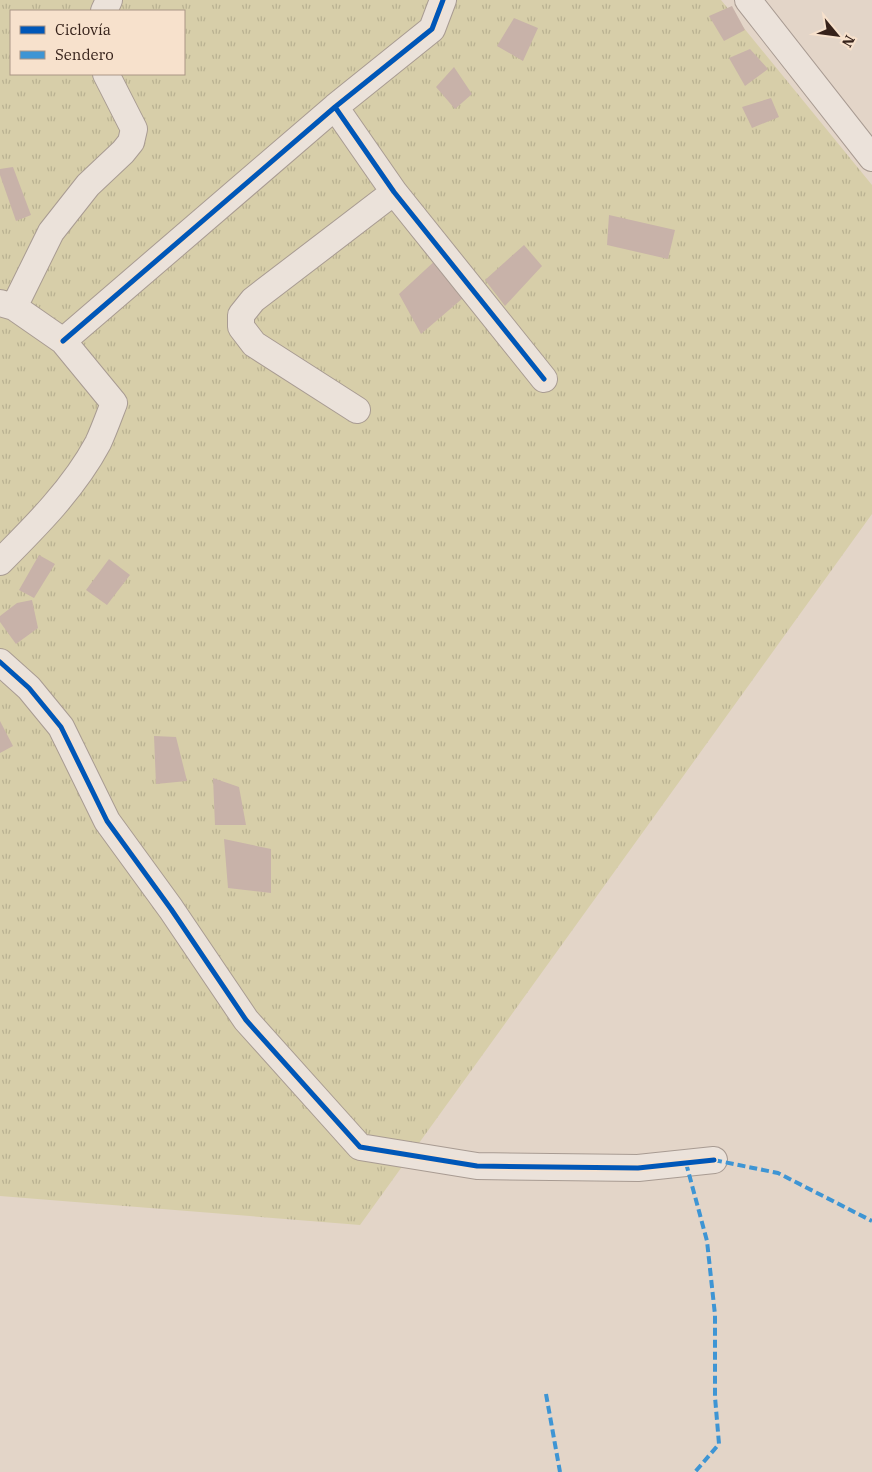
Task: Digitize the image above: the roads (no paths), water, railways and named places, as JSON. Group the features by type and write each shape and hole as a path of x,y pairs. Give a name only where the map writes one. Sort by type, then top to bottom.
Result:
{"street":[{"path":"63,341 335,107 432,29 443,0"},
{"path":"748,0 872,158"},
{"path":"0,562 43,518 76,477 98,443 114,403 63,341 7,305 51,232 88,185 131,142 134,129 107,75"},
{"path":"335,107 394,192 544,379"},
{"path":"356,410 254,344 241,327 241,315 253,300 394,192"},
{"path":"0,662 29,688 60,728 107,820 171,909 246,1020 360,1147 477,1166 638,1168 714,1160"}]}
